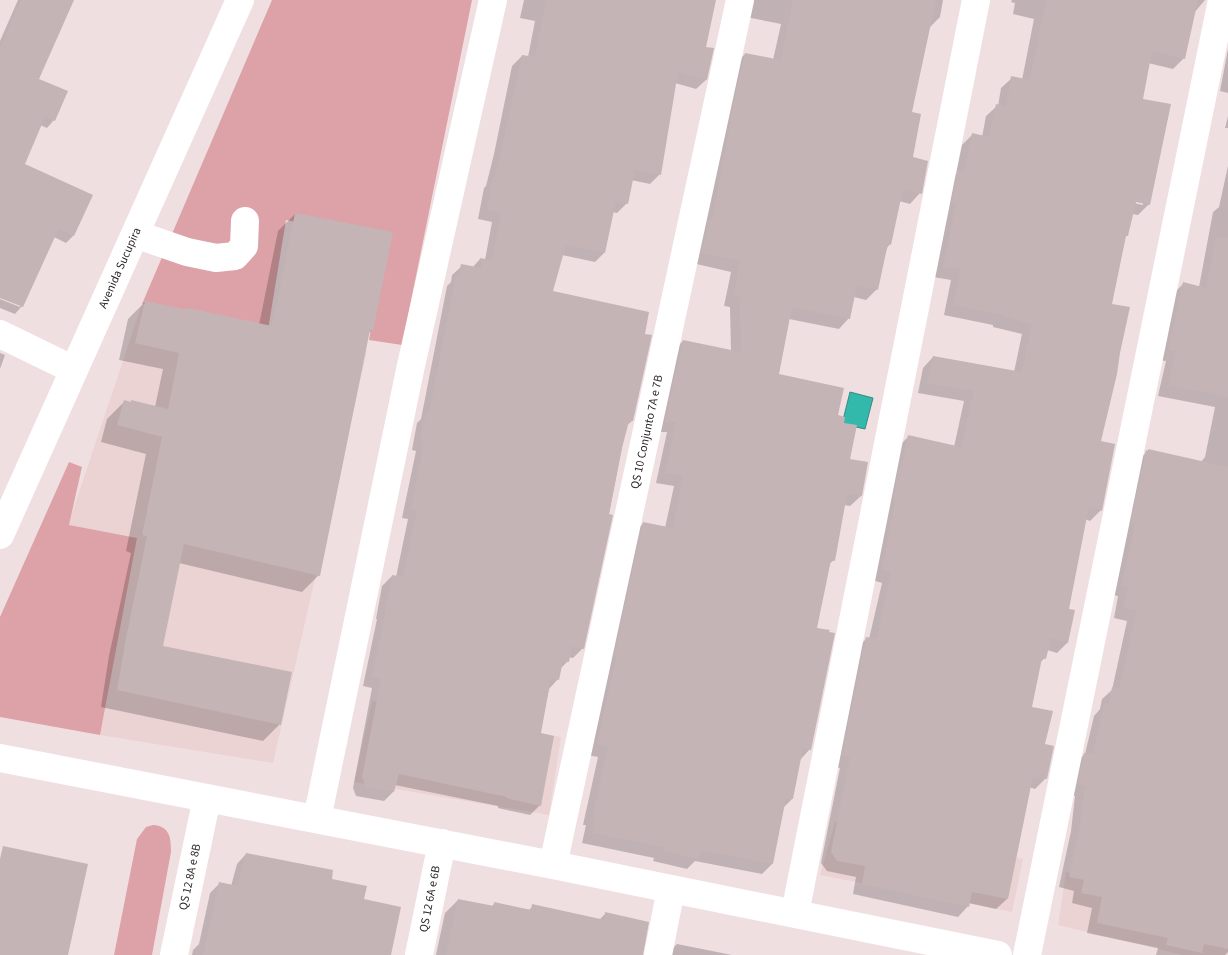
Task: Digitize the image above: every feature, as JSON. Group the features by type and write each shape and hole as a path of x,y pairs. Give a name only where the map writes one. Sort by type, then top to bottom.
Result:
{"street":[{"name":"Avenida Sucupira","path":"0,535 240,0"},
{"path":"317,819 410,370 492,0"},
{"name":"QS 10 Conjunto 7A e 7B","path":"553,864 740,0"},
{"path":"795,913 976,0"},
{"path":"1027,955 1222,0"},
{"path":"135,234 187,252 216,258 235,256 244,246 245,221"},
{"path":"0,334 74,370"},
{"path":"0,758 553,864 795,913 904,946 998,955"},
{"name":"QS 12 8A e 8B","path":"174,955 207,798"},
{"name":"QS 12 6A e 6B","path":"419,955 442,843"},
{"path":"658,955 671,889"}],"shaded area":[{"path":"272,0 472,0 402,345 369,340 386,240 286,220 268,330 203,312 142,304"},
{"path":"142,304 367,351 273,763 100,735 137,539 68,525"},
{"path":"69,462 82,467 69,525 137,538 100,735 0,717 0,617"},
{"path":"372,701 561,737 549,815 354,782"},
{"path":"835,822 1023,859 1012,912 820,875"},
{"path":"153,825 166,830 171,842 171,852 152,955 114,955 137,839 146,827"},
{"path":"1066,872 1228,906 1228,955 1183,955 1058,925"}],"water":[{"path":"850,392 873,398 865,429 842,424"}],"building":[{"path":"21,0 74,0 39,79 68,91 55,121 45,117 25,164 93,195 74,236 59,228 23,307 0,298 0,48"},
{"path":"546,0 716,0 706,47 714,48 707,80 678,72 661,175 635,170 628,204 616,201 605,253 566,245 553,291 649,312 645,334 652,335 633,421 629,421 622,448 609,514 613,515 584,649 572,646 569,662 563,661 559,680 551,678 541,733 554,736 541,806 399,774 394,792 366,787 362,777 381,679 372,677 392,575 403,577 417,510 411,509 424,442 420,441 426,412 429,413 456,275 459,275 461,264 482,268 480,258 492,260 501,213 487,210 493,177 503,143 522,55 535,57"},
{"path":"793,0 936,0 912,112 921,114 913,157 928,161 922,194 903,189 891,245 888,244 878,290 857,285 850,319 792,307 779,374 844,388 838,415 845,417 844,423 857,425 850,459 868,462 862,496 847,494 835,561 831,560 817,628 830,630 829,632 835,633 811,750 803,748 793,799 786,798 773,864 700,850 699,859 663,851 664,847 592,833 596,815 593,815 608,747 597,744 617,656 614,656 643,522 673,528 683,476 665,473 676,422 665,422 683,340 741,352 740,297 734,296 740,261 701,253 709,219 712,220 730,120 745,53 781,60"},
{"path":"1046,0 1198,0 1185,59 1152,51 1143,99 1171,104 1150,205 1136,202 1128,236 1126,236 1112,304 1130,307 1101,441 1115,444 1102,511 1089,506 1069,609 1075,610 1068,643 1051,638 1046,659 1042,658 1032,707 1053,711 1045,744 1054,746 1047,779 1033,776 1008,899 972,892 969,907 862,884 865,866 837,861 831,852 850,757 842,756 866,637 877,639 891,572 882,570 899,468 902,468 908,435 961,447 974,391 927,383 933,356 1022,372 1032,324 1003,315 953,305 961,269 943,267 956,204 952,203 958,170 964,172 972,133 989,137 996,104 1006,107 1011,76 1030,80"},
{"path":"295,213 393,232 373,331 370,330 320,576 184,544 163,646 292,672 281,725 117,690 147,536 142,535 162,437 117,425 124,400 168,409 179,353 135,343 145,301 272,326"},
{"path":"1216,237 1228,238 1228,397 1168,385 1176,351 1168,350 1183,282 1206,288"},
{"path":"1148,449 1228,467 1228,949 1204,944 1202,953 1166,945 1168,938 1097,923 1102,897 1081,893 1084,880 1069,877 1081,820 1085,786 1078,784 1084,753 1093,753 1104,704 1109,705 1112,687 1119,689 1137,610 1123,608 1128,586 1122,585 1135,523 1131,522 1146,450 1148,451"},
{"path":"3,846 88,864 68,955 0,955 0,859"},
{"path":"246,853 333,870 332,879 367,886 364,899 401,907 391,955 203,955 219,882 238,886"},
{"path":"458,899 494,906 494,902 531,910 532,904 605,920 605,912 649,922 643,955 446,955"}]}
